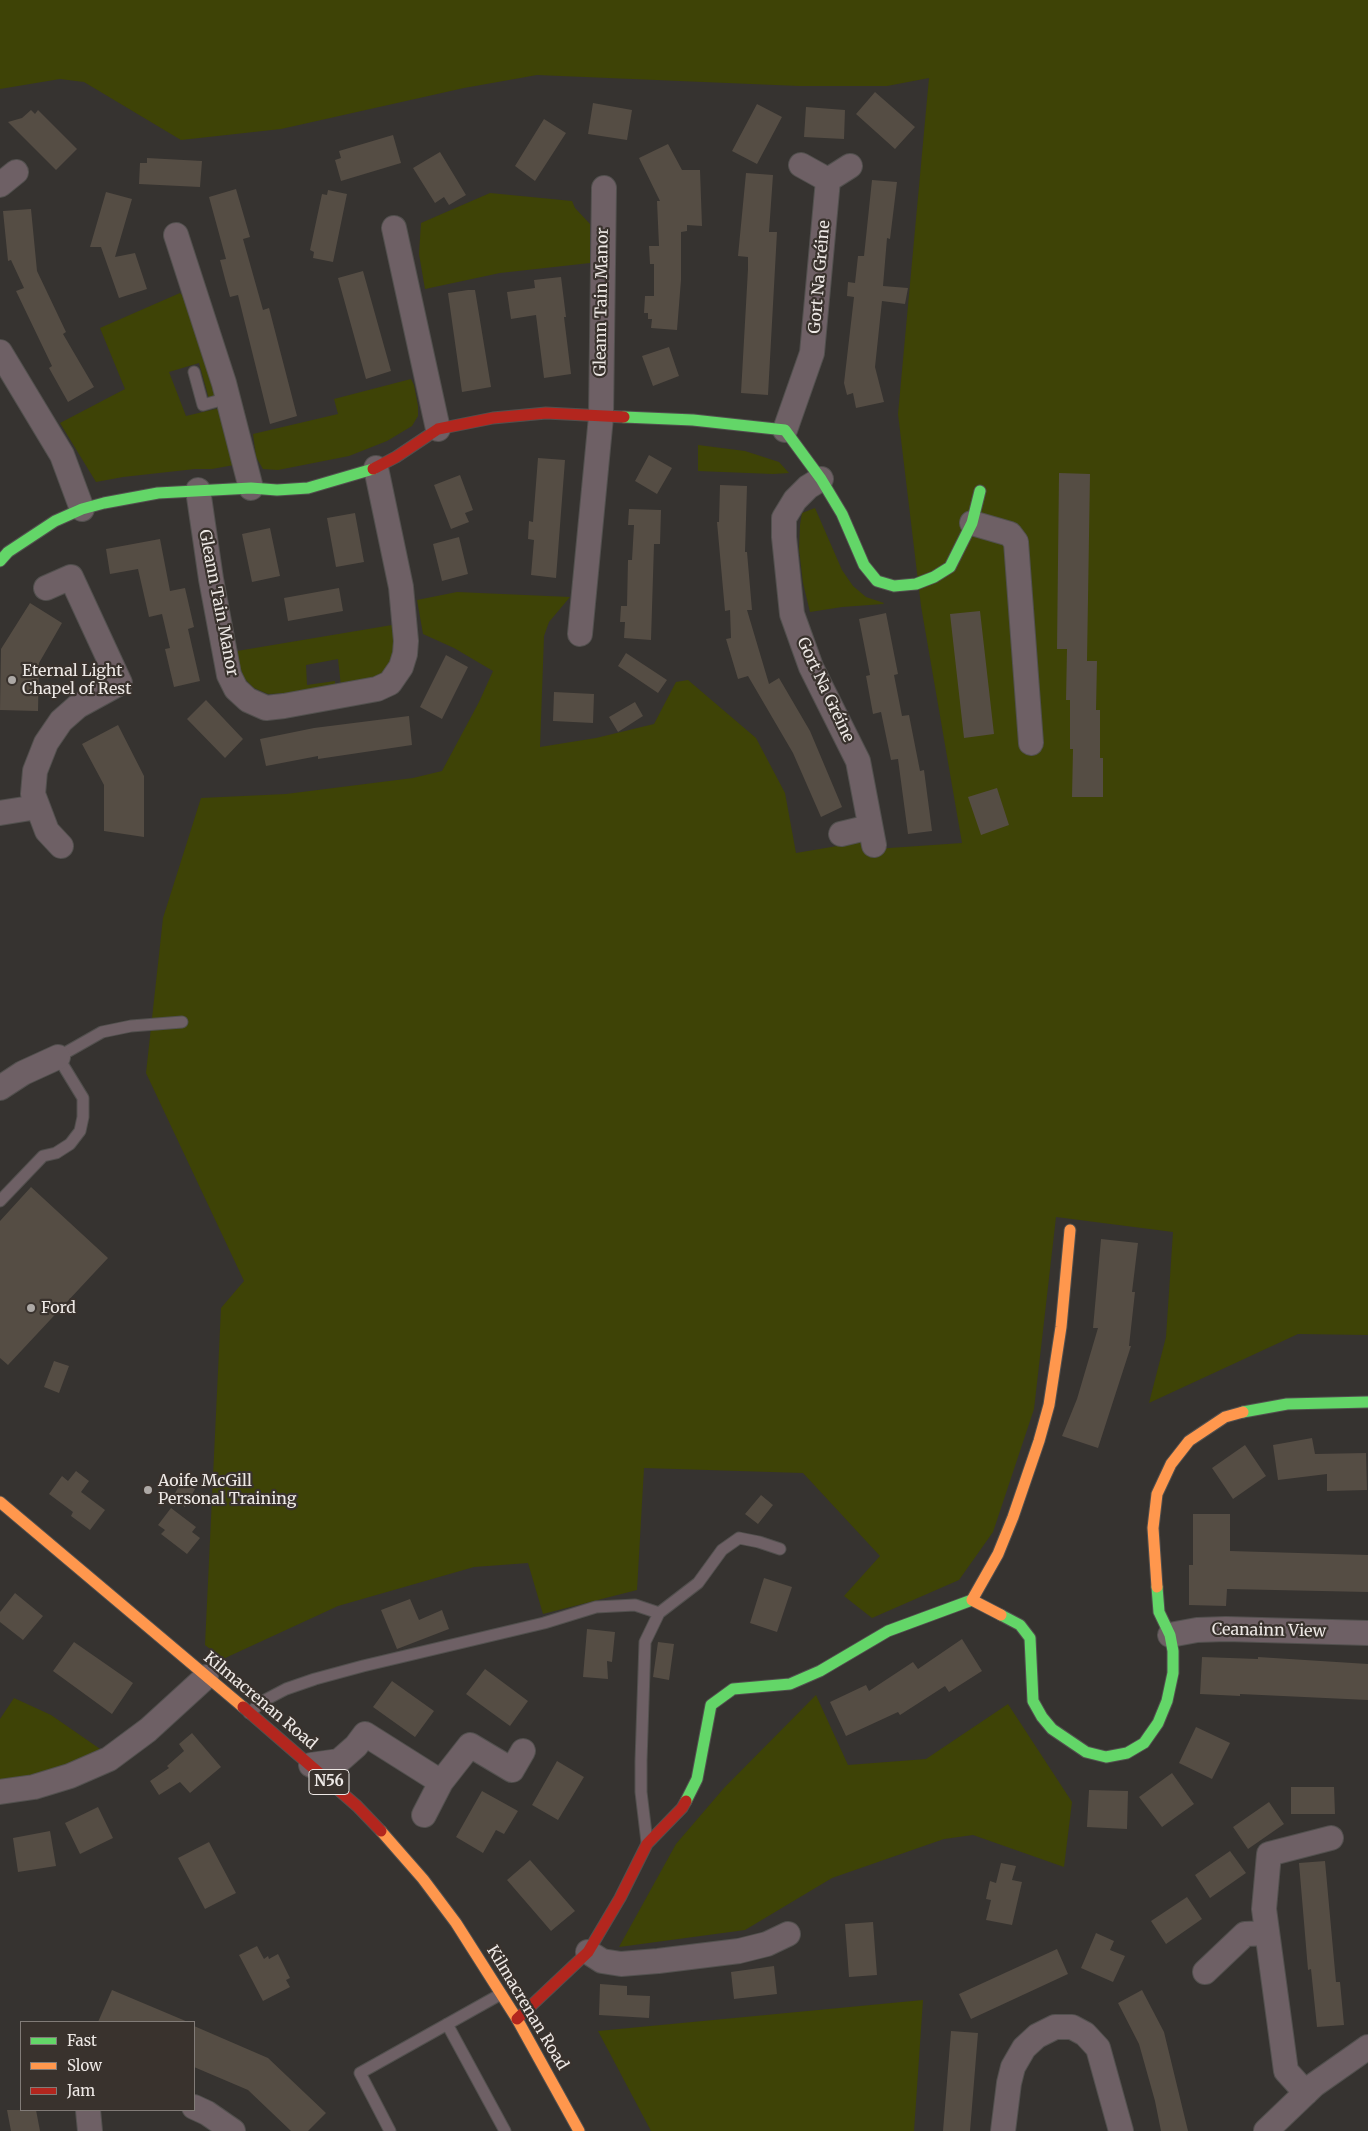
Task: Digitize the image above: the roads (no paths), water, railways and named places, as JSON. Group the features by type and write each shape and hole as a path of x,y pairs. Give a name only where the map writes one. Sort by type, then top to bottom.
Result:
{"street":[{"path":"801,165 828,180 850,166"},
{"name":"Gort Na Gréine","path":"785,430 812,353 828,180"},
{"name":"Gleann Tain Manor","path":"580,634 601,416 604,188"},
{"path":"394,228 438,429"},
{"path":"176,235 228,398 251,488"},
{"path":"0,352 62,455 82,509"},
{"path":"0,561 8,552 39,530 82,509 124,498 158,493 251,488 277,490 308,488 376,468 438,429 493,418 546,413 693,420 785,430 822,480 842,514 864,565 877,581 894,586 916,584 934,577 950,567 972,522 980,491"},
{"name":"Gleann Tain Manor","path":"198,490 211,579 229,676 236,689 248,700 266,708 284,706 377,689 390,683 401,667 406,641 401,587 376,468"},
{"name":"Gort Na Gréine","path":"822,480 808,487 795,500 784,518 784,537 792,614 812,669 861,770 872,836 841,834"},
{"path":"972,522 1010,534 1016,542 1031,743"},
{"path":"46,588 71,577 120,684 78,706 61,721 46,743 35,771 33,794 37,807 47,831 61,846"},
{"path":"0,813 37,807"},
{"path":"0,1088 23,1073 58,1057"},
{"path":"517,2020 588,1952 620,1898 647,1844 682,1808 697,1779 711,1705 733,1688 790,1684 820,1671 888,1631 972,1600 998,1554 1013,1517 1049,1405 1061,1327 1070,1230"},
{"path":"972,1600 1020,1625 1030,1638 1033,1701 1052,1729 1086,1752 1106,1757 1127,1753 1144,1743 1158,1723 1167,1701 1172,1673 1173,1651 1170,1635 1158,1612 1153,1528 1157,1494 1171,1464 1189,1441 1226,1417 1249,1410 1287,1404 1368,1402"},
{"name":"Kilmacrenan Road","path":"0,1502 357,1806 423,1879 456,1923 517,2020 579,2131"},
{"name":"Ceanainn View","path":"1170,1635 1197,1630 1226,1629 1368,1633"},
{"path":"0,1792 34,1787 70,1776 109,1759 148,1730 206,1677"},
{"path":"311,1765 339,1761 356,1746 365,1734 441,1782"},
{"path":"424,1815 441,1782 470,1745 512,1770 523,1751"},
{"path":"1306,2092 1286,2071 1264,1909 1269,1854 1331,1838"},
{"path":"1205,1972 1245,1934 1267,1933"},
{"path":"588,1952 602,1961 621,1964 658,1961 739,1950 767,1944 788,1934"},
{"path":"1003,2131 1008,2083 1014,2067 1024,2048 1037,2036 1055,2027 1072,2027 1085,2034 1098,2048 1120,2131"},
{"path":"1266,2131 1306,2092 1368,2047"},
{"path":"195,2107 207,2112 233,2131"},
{"path":"88,2111 90,2131"}],"lane":[{"path":"194,372 204,404 228,398"},
{"path":"0,1201 43,1156 56,1153 70,1144 80,1131 83,1117 83,1098 58,1057 102,1032 131,1026 182,1022"},
{"path":"647,1844 641,1760 645,1642 659,1613 698,1583 722,1550 739,1538 780,1549"},
{"path":"249,1713 265,1700 286,1689 315,1679 544,1623 596,1607 634,1605 659,1613"},
{"path":"390,2131 360,2073 501,1994"},
{"path":"447,2024 505,2131"}],"place":[{"name":"Eternal Light Chapel of Rest","path":"12,680"},
{"name":"Ford","path":"31,1308"},
{"name":"Aoife McGill Personal Training","path":"148,1490"}]}
